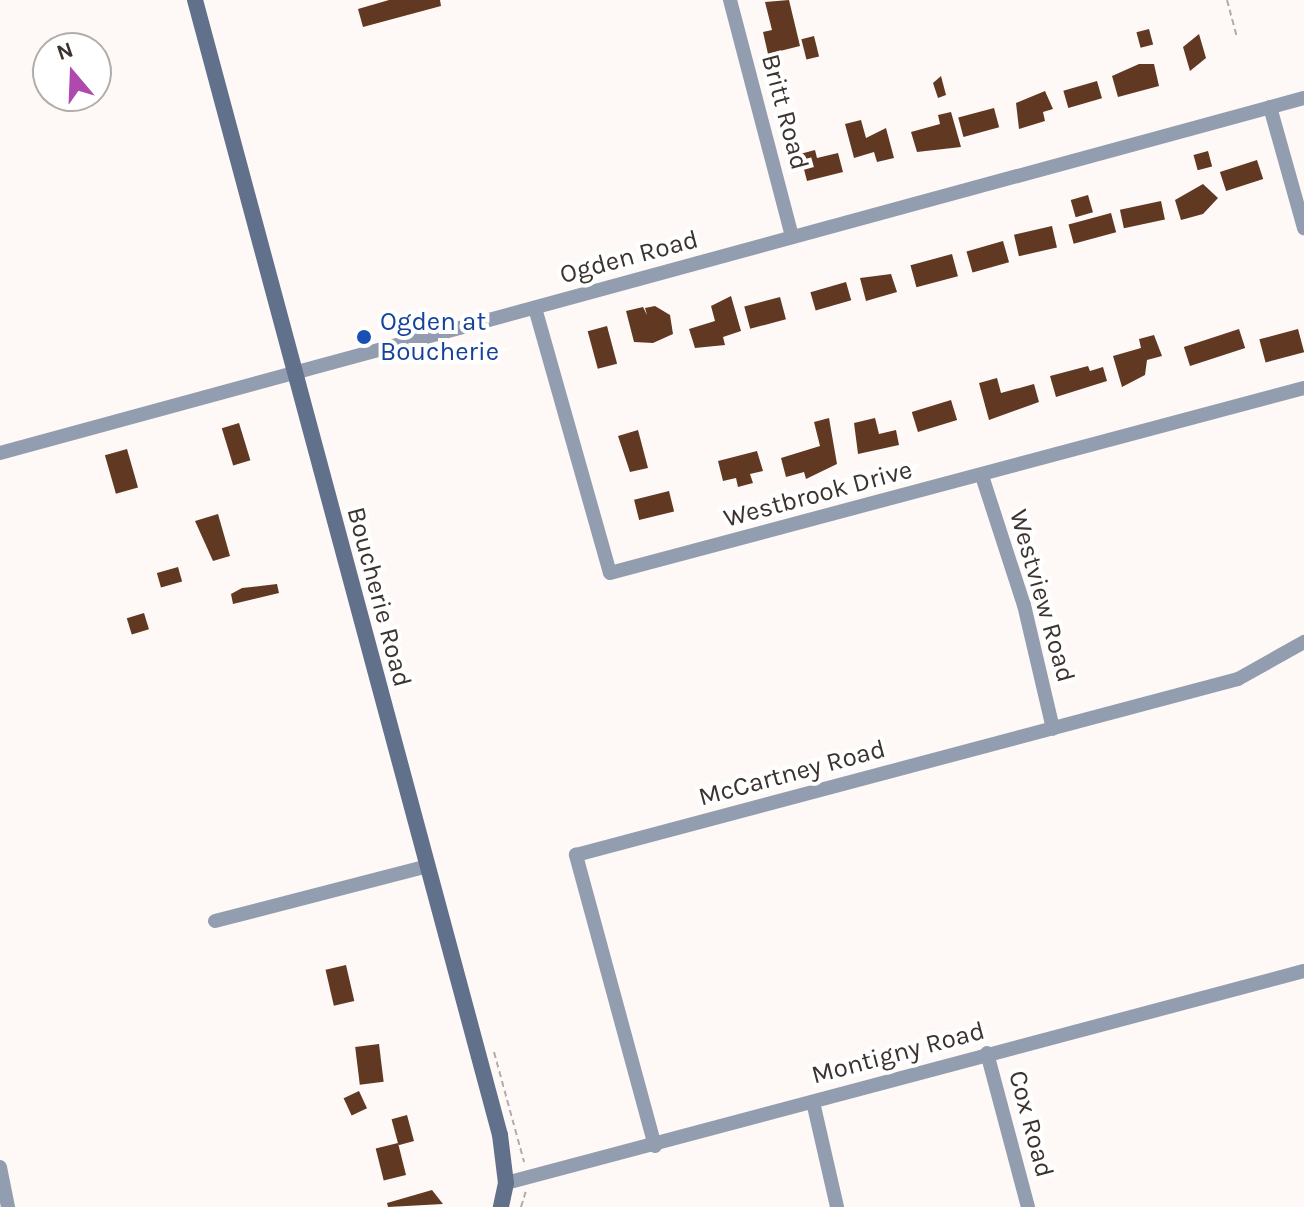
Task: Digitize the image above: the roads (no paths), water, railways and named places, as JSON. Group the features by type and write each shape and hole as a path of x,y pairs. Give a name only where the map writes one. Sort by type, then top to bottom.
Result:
{"main road":[{"name":"Boucherie Road","path":"195,0 500,1135 506,1183 501,1207"}],"street":[{"name":"Britt Road","path":"730,0 792,237"},
{"name":"Ogden Road","path":"0,453 1304,98"},
{"path":"1270,107 1304,228"},
{"name":"Westbrook Drive","path":"535,308 610,573 1304,388"},
{"name":"Westview Road","path":"982,476 1024,605 1053,729"},
{"name":"McCartney Road","path":"655,1146 576,855 1238,679 1304,642"},
{"path":"215,921 427,866"},
{"name":"Montigny Road","path":"506,1183 655,1146 987,1053 1304,971"},
{"name":"Cox Road","path":"987,1053 1028,1207"},
{"path":"813,1102 837,1207"},
{"path":"0,1167 8,1207"}],"place":[{"name":"Ogden at Boucherie","path":"364,337"}]}
